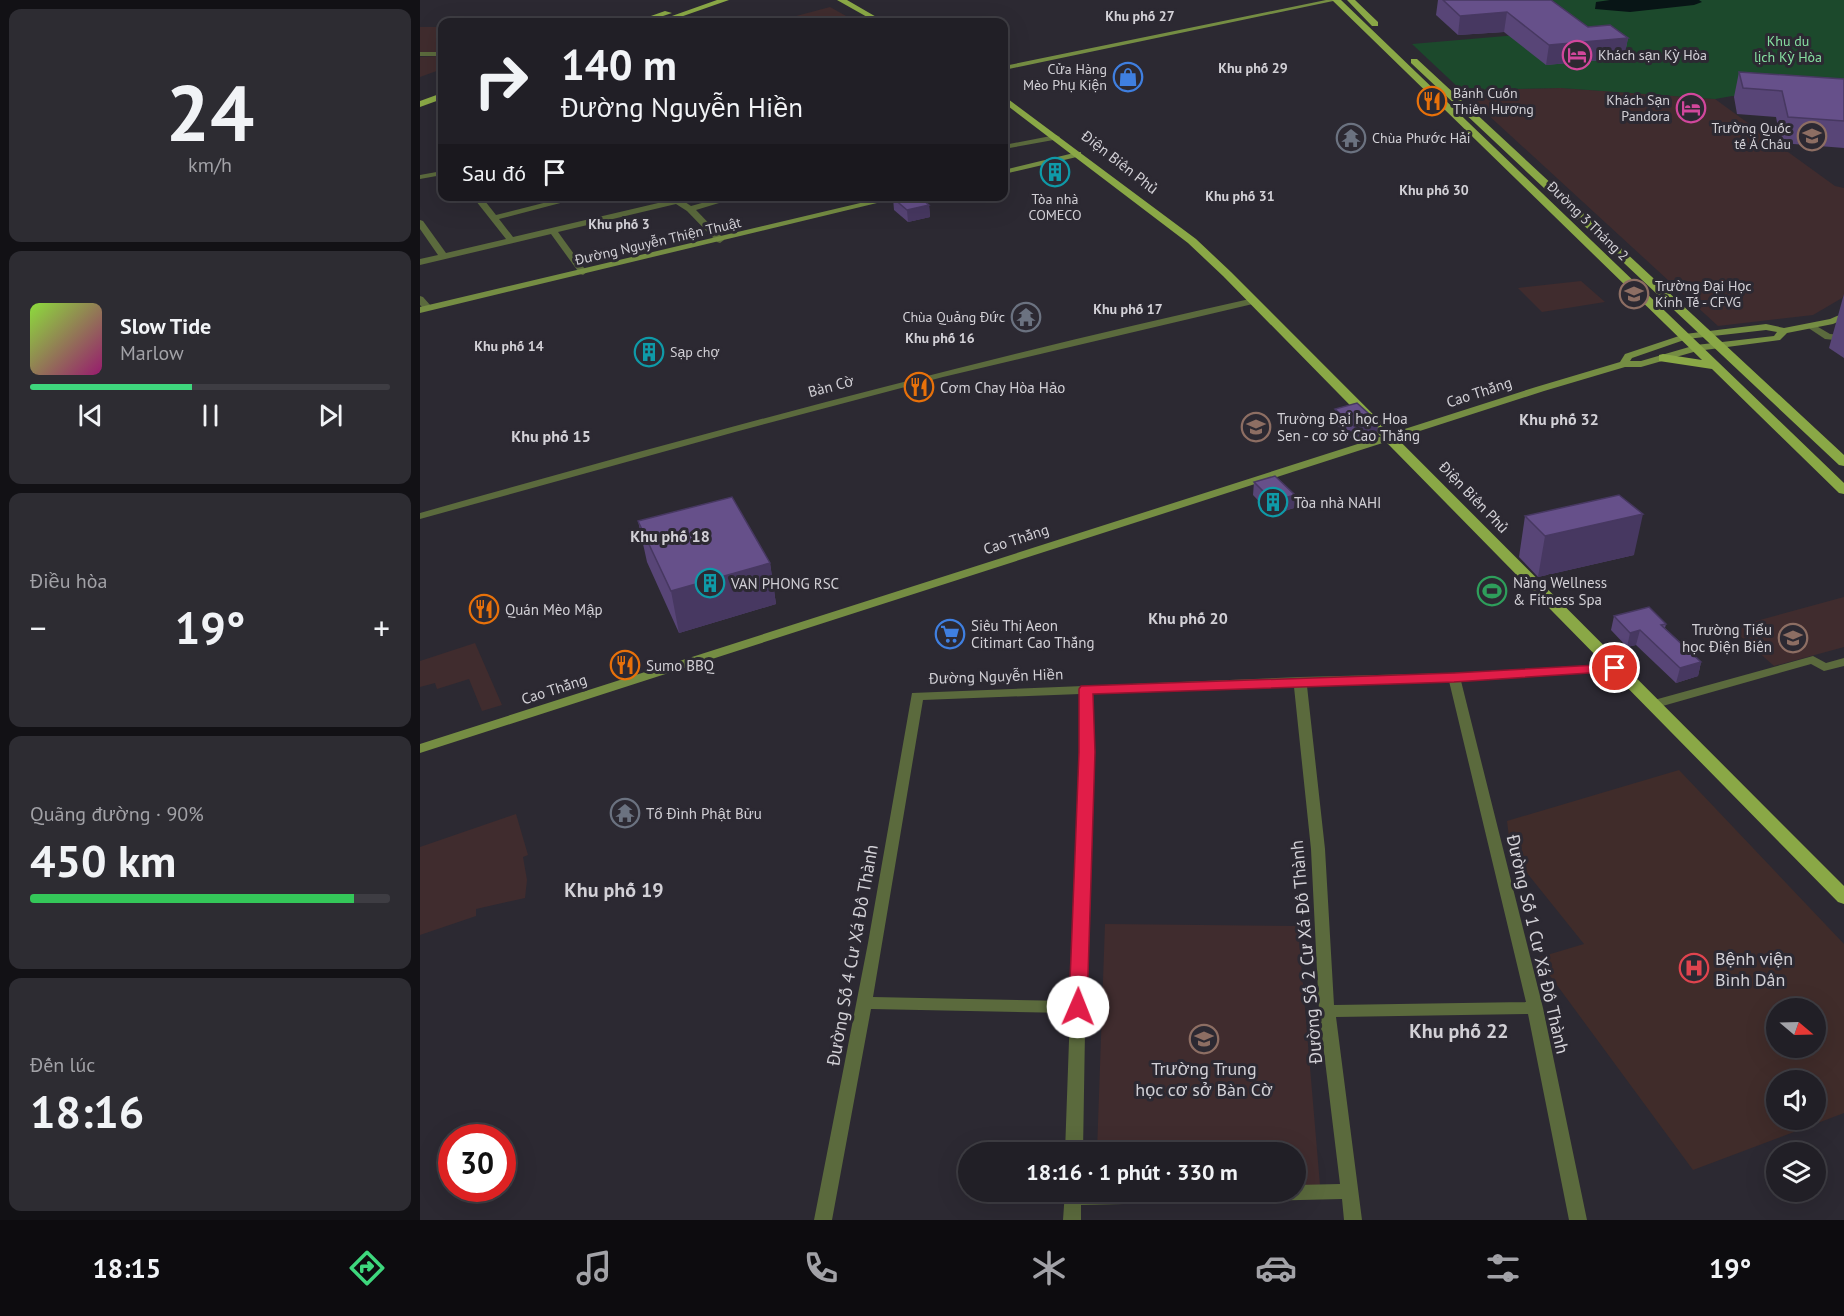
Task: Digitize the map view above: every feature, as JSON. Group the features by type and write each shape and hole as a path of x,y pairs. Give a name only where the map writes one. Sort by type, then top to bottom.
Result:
{"main road":[{"path":"651,18 705,0"},
{"path":"671,18 725,0"},
{"path":"841,0 874,18"},
{"name":"Đường 3 Tháng 2","path":"1335,0 1844,490"},
{"name":"Đường 3 Tháng 2","path":"1351,0 1844,462"},
{"path":"420,97 438,90"},
{"path":"420,104 438,97"},
{"name":"Điện Biên Phủ","path":"1008,102 1192,241 1844,897"},
{"path":"1663,358 1693,361 1717,368"}],"street":[{"path":"1008,67 1335,0"},
{"path":"420,54 438,54"},
{"path":"1008,146 1056,137"},
{"path":"1008,171 1078,154"},
{"path":"420,177 438,174"},
{"path":"480,201 511,240"},
{"path":"494,218 563,201"},
{"path":"675,201 690,208 720,240"},
{"path":"420,262 684,201"},
{"path":"690,208 718,201"},
{"name":"Đường Nguyễn Thiện Thuật","path":"424,309 881,201"},
{"path":"420,223 443,256"},
{"path":"554,232 583,272"},
{"path":"420,299 424,309"},
{"name":"Bàn Cờ","path":"420,516 713,433 866,393 1152,323 1254,301"},
{"name":"Cao Thắng","path":"1624,364 1628,356 1685,337 1766,327 1784,331 1813,327 1844,316"},
{"path":"1813,327 1828,338 1844,338"},
{"name":"Cao Thắng","path":"420,749 1388,437 1624,364 1641,364 1718,344 1777,338 1784,331"},
{"path":"1652,705 1813,660 1824,667 1844,662"},
{"name":"Đường Nguyễn Hiền","path":"917,696 1454,677 1615,668"},
{"name":"Ðường Số 1 Cư Xá Đô Thành","path":"1454,677 1535,1008 1578,1220"},
{"name":"Ðường Số 2 Cư Xá Đô Thành","path":"1300,681 1318,849 1328,1011 1353,1220"},
{"path":"1074,1142 1087,752 1086,689"},
{"name":"Ðường Số 4 Cư Xá Đô Thành","path":"823,1220 876,943 917,696"},
{"path":"864,1003 1078,1007"},
{"path":"1328,1011 1535,1008"},
{"path":"1306,1191 1350,1191"},
{"path":"1072,1220 1073,1202"}],"shaded area":[{"path":"1699,0 1702,2 1694,5 1630,12 1595,9 1596,2"},
{"path":"830,7 846,16 836,18 789,18"},
{"path":"420,27 438,27 438,52 420,52"},
{"path":"438,56 438,70 420,77 420,57"},
{"path":"1561,88 1715,99 1835,186 1844,188 1844,295 1842,298 1813,315 1718,326 1461,90"},
{"path":"1581,281 1605,302 1542,312 1518,288"},
{"name":"Trường Tiểu học Điện Biên","path":"1844,597 1844,647 1774,666 1731,628"},
{"path":"475,643 502,705 482,711 469,679 437,689 435,683 420,687 420,661"},
{"name":"Bệnh viện Bình Dân","path":"1679,770 1844,944 1844,1113 1826,1120 1826,1070 1766,1070 1766,1130 1799,1130 1693,1170 1537,958 1584,944 1511,853 1507,821"},
{"path":"516,814 528,855 523,857 527,880 525,898 476,909 476,916 420,935 420,847"},
{"name":"Trường Trung học cơ sở Bàn Cờ","path":"1105,924 1298,926 1320,1185 1306,1185 1306,1142 1097,1142"}],"green space":[{"name":"Khu du lịch Kỳ Hòa","path":"1536,0 1844,0 1844,102 1732,96 1715,99 1561,88 1461,90 1412,44 1574,30"}],"building":[{"path":"1443,0 1551,0 1588,27 1610,25 1628,38 1549,45 1507,12 1460,16"},
{"path":"1739,72 1844,79 1844,121 1788,117 1782,91 1743,88"},
{"path":"896,201 924,201 929,205 907,210"},
{"path":"1357,403 1378,422 1356,428 1335,409"},
{"path":"1275,476 1295,495 1273,501 1254,482"},
{"path":"1619,495 1643,514 1545,536 1525,516"},
{"path":"732,497 770,563 671,591 638,521"},
{"path":"1649,607 1666,624 1661,625 1701,662 1680,668 1640,630 1630,633 1614,616"}],"place":[{"name":"Khách sạn Kỳ Hòa","path":"1577,55"},
{"name":"Cửa Hàng Mèo Phụ Kiện","path":"1128,77"},
{"name":"Bánh Cuốn Thiên Hương","path":"1432,101"},
{"name":"Khách Sạn Pandora","path":"1691,108"},
{"name":"Trường Quốc tế Á Châu","path":"1812,136"},
{"name":"Chùa Phước Hải","path":"1351,138"},
{"name":"Tòa nhà COMECO","path":"1055,172"},
{"name":"Trường Đại Học Kinh Tế - CFVG","path":"1634,294"},
{"name":"Chùa Quảng Đức","path":"1026,317"},
{"name":"Sạp chợ","path":"649,352"},
{"name":"Cơm Chay Hòa Hảo","path":"919,387"},
{"name":"Trường Đại học Hoa Sen - cơ sở Cao Thắng","path":"1256,427"},
{"name":"Tòa nhà NAHI","path":"1273,502"},
{"name":"VAN PHONG RSC","path":"710,583"},
{"name":"Nàng Wellness & Fitness Spa","path":"1492,591"},
{"name":"Quán Mèo Mập","path":"484,609"},
{"name":"Siêu Thị Aeon Citimart Cao Thắng","path":"950,634"},
{"name":"Trường Tiểu học Điện Biên","path":"1793,638"},
{"name":"Sumo BBQ","path":"625,665"},
{"name":"Tổ Đình Phật Bửu","path":"625,813"},
{"name":"Bệnh viện Bình Dân","path":"1694,968"},
{"name":"Trường Trung học cơ sở Bàn Cờ","path":"1204,1039"}],"district":[{"name":"Khu phố 27","path":"1140,16"},
{"name":"Khu phố 29","path":"1253,68"},
{"name":"Khu phố 30","path":"1434,190"},
{"name":"Khu phố 31","path":"1240,196"},
{"name":"Khu phố 3","path":"619,224"},
{"name":"Khu phố 17","path":"1128,309"},
{"name":"Khu phố 16","path":"940,338"},
{"name":"Khu phố 14","path":"509,346"},
{"name":"Khu phố 32","path":"1559,419"},
{"name":"Khu phố 15","path":"551,436"},
{"name":"Khu phố 18","path":"670,536"},
{"name":"Khu phố 20","path":"1188,618"},
{"name":"Khu phố 19","path":"614,890"},
{"name":"Khu phố 22","path":"1459,1031"}],"route":[{"path":"1078,1007 1087,752 1086,689 1454,677 1615,668"}]}
